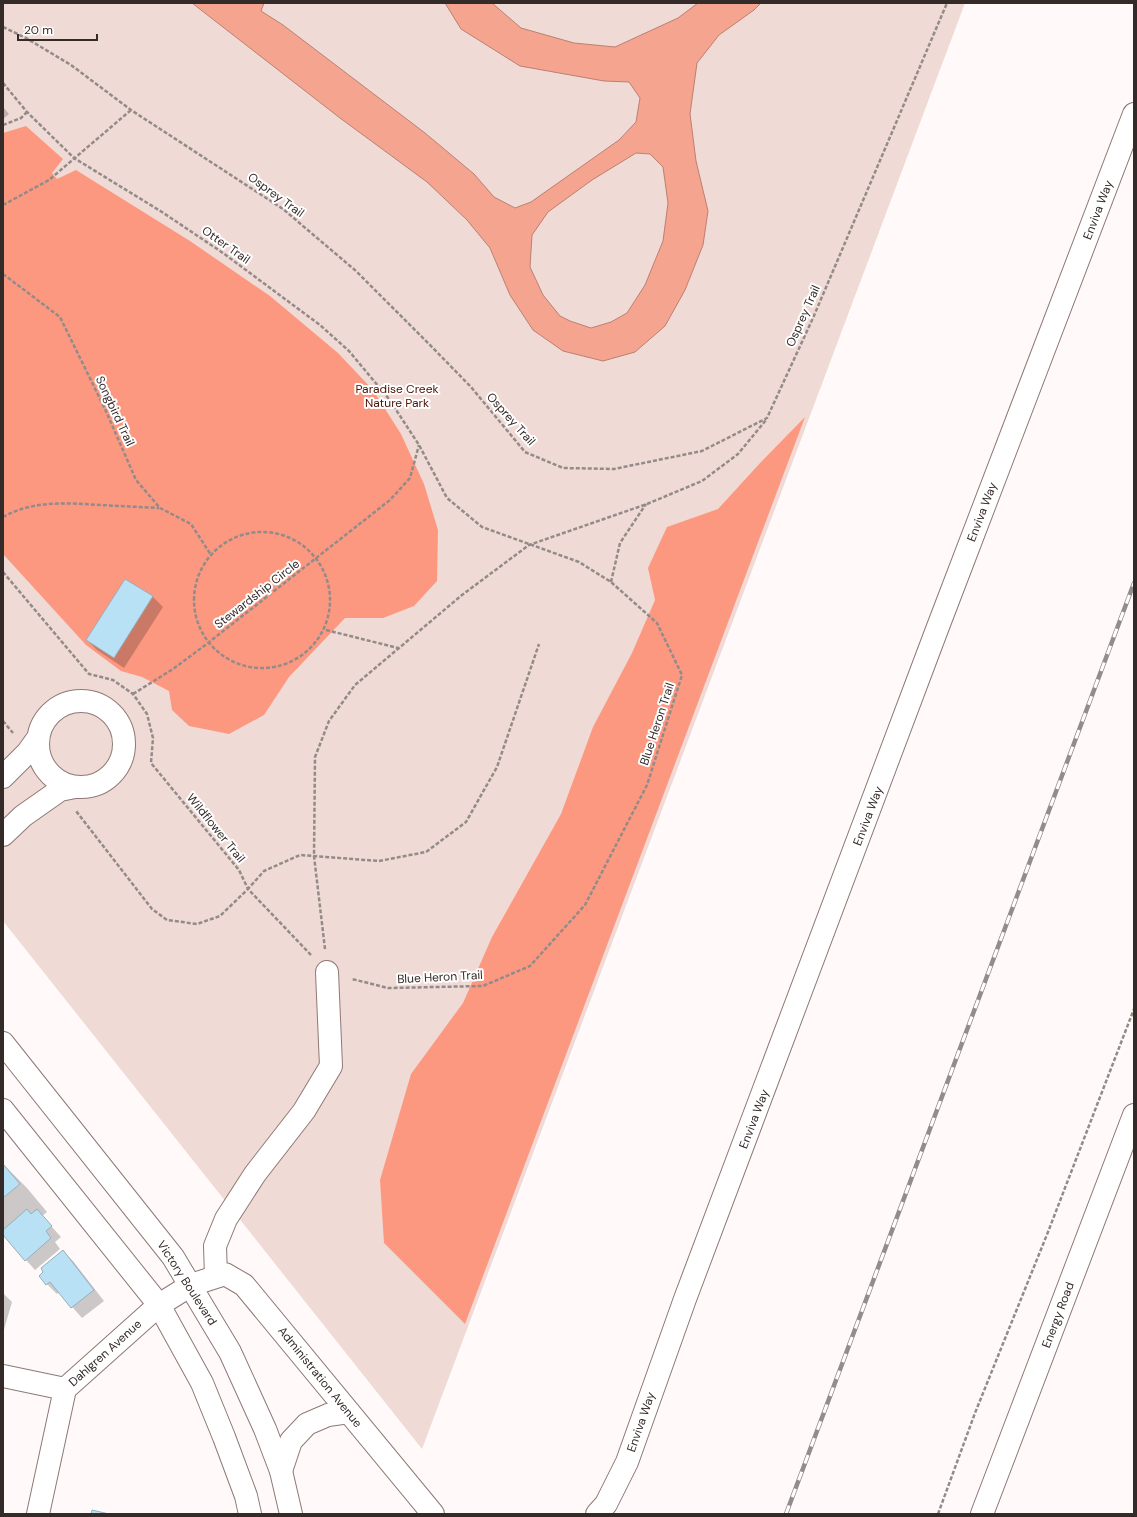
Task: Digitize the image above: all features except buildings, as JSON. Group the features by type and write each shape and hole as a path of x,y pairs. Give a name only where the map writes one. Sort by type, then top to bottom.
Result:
{"street":[{"name":"Enviva Way","path":"597,1514 606,1504 627,1462 685,1299 942,617 1134,114"},
{"path":"3,778 33,745 44,722 53,711 71,702 88,701 104,706 116,718 123,733 124,750 118,766 107,779 92,786 67,789 23,816 3,835"},
{"path":"33,745 46,770 67,789"},
{"path":"191,1285 216,1276 214,1246 226,1219 255,1174 304,1111 331,1066 327,972"},
{"name":"Victory Boulevard","path":"3,1043 173,1257 191,1285 230,1352 265,1429 281,1471 291,1514"},
{"path":"3,1110 159,1305 202,1383 246,1496 250,1514"},
{"name":"Energy Road","path":"982,1514 1134,1115"},
{"name":"Administration Avenue","path":"216,1276 225,1274 244,1285 433,1514"},
{"name":"Dahlgren Avenue","path":"38,1514 64,1389 159,1305 191,1285"},
{"path":"3,1376 64,1389"},
{"path":"281,1471 291,1440 307,1424 328,1415 349,1412"}],"path":[{"name":"Osprey Trail","path":"3,27 26,38 71,65 131,110 283,209 356,272 470,387 525,452 563,468 614,469 702,451 767,418 813,318 947,3"},
{"name":"Otter Trail","path":"3,83 27,112 74,158 162,212 217,249 320,325 349,351 389,399 419,445 447,498 482,527 529,545"},
{"path":"3,205 49,180 131,110"},
{"path":"3,125 21,118 27,112"},
{"name":"Songbird Trail","path":"3,274 60,317 105,409 136,480 160,508 191,524 211,555"},
{"path":"327,972 314,856 315,757 329,721 355,685 462,595 529,545 647,504 702,481 738,454 767,418"},
{"name":"Stewardship Circle","path":"133,694 173,669 208,643 390,500 410,478 419,445"},
{"path":"3,516 40,504 67,503 160,508"},
{"path":"611,582 620,542 647,504"},
{"name":"Stewardship Circle","path":"271,532 296,540 317,558 328,582 330,609 326,630 304,655 280,667 253,669 227,660 208,643 195,618 194,592 202,566 220,546 244,534 271,532"},
{"name":"Blue Heron Trail","path":"327,972 388,988 483,986 530,966 585,905 647,785 682,675 657,623 611,582 579,562 529,545"},
{"name":"Wildflower Trail","path":"3,572 89,674 113,680 133,694 147,714 149,720 153,738 151,763 240,870 248,888"},
{"path":"326,630 399,648"},
{"path":"67,789 152,909 167,920 197,924 220,916 264,871 300,855 379,861 426,852 466,822 498,767 539,644"},
{"path":"3,721 33,745"},
{"path":"248,888 327,972"},
{"path":"938,1514 975,1413 1048,1232 1134,1010"}],"green space":[{"name":"Paradise Creek Nature Park","path":"3,3 965,3 422,1449 3,921"}],"shaded area":[{"path":"192,3 264,3 261,11 283,25 425,133 474,174 494,197 515,208 531,202 619,140 636,122 640,98 629,82 604,81 520,66 461,29 445,3 492,3 521,28 574,43 615,47 678,18 698,3 761,3 754,10 719,35 697,63 690,114 696,161 708,211 703,245 685,290 665,326 635,352 603,361 563,351 533,330 510,295 490,248 467,220 427,182 340,118","holes":["636,153 650,154 663,167 668,203 663,241 645,285 627,313 611,322 591,328 560,316 543,295 530,267 532,235 548,212 592,180"]},
{"path":"26,126 63,159 52,173 57,179 76,170 190,241 270,296 338,353 373,390 401,434 424,484 438,530 437,581 414,606 383,618 345,618 289,677 264,715 229,734 189,726 172,710 169,691 142,677 121,671 86,645 3,554 3,133"},
{"path":"805,417 465,1324 384,1243 380,1180 411,1074 463,1003 492,937 561,814 593,727 632,653 655,600 648,568 667,527 718,509"}],"railway":[{"path":"786,1514 1134,583"}]}
